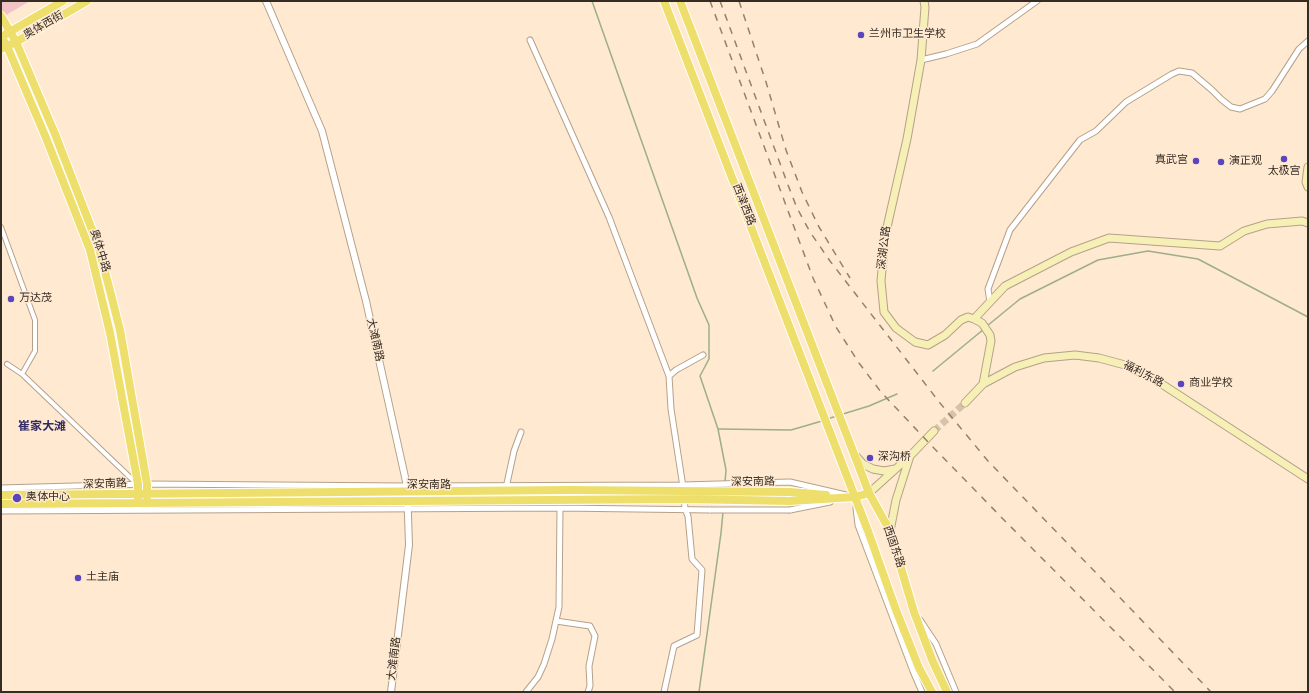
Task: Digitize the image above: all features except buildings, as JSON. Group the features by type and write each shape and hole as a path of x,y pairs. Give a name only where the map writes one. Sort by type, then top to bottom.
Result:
{"main road":[{"name":"奥体西街","path":"1,36 63,1"},
{"name":"奥体西街","path":"4,48 87,1"},
{"name":"西津西路","path":"664,1 821,408"},
{"name":"西津西路","path":"680,1 834,404"},
{"name":"深湖公路","path":"924,1 925,7 921,60 907,139 885,236 881,281 884,312 896,328 915,342 928,345 945,335 961,320 968,317 974,318"},
{"name":"奥体中路","path":"1,16 16,42 55,134 99,248 120,330 147,484 147,502"},
{"name":"奥体中路","path":"1,36 4,48 49,145 90,250 110,333 138,484 138,502"},
{"path":"1308,167 1306,182 1308,187"},
{"path":"983,384 991,341 990,336 982,323 974,318 1006,286 1072,252 1109,238 1220,246 1244,231 1267,224 1302,221 1308,223"},
{"name":"福利东路","path":"965,403 983,384 1015,367 1044,358 1075,355 1099,358 1125,365 1154,379 1308,479"},
{"name":"西固东路","path":"834,404 869,493 890,531 914,612 933,662 947,692"},
{"name":"西固东路","path":"821,408 896,610 919,668 932,692"},
{"path":"855,497 869,493 910,456 934,431"},
{"path":"855,456 863,464 873,469 884,471 895,469"},
{"path":"890,531 896,500 910,456"},
{"name":"深安南路","path":"1,495 506,488 683,492"},
{"name":"深安南路","path":"712,491 790,506 855,497"},
{"name":"深安南路","path":"1,504 147,502 408,505 712,491 790,492 855,497"}],"street":[{"name":"大滩南路","path":"266,1 322,131 366,301 407,489 409,545 391,692"},
{"path":"921,60 977,44 1037,1"},
{"path":"530,40 609,217 669,376 671,409 685,509 688,516 692,559 702,570 697,635 674,646 664,692"},
{"path":"990,302 988,289 1010,230 1080,140 1096,131 1126,102 1179,71 1192,73 1221,99 1231,106 1240,109 1265,99 1272,91 1299,49 1308,41"},
{"path":"1,227 35,320 35,350 22,374"},
{"path":"83,231 91,227"},
{"path":"669,376 676,370 703,355"},
{"path":"7,364 22,374 138,484"},
{"path":"506,488 514,451 522,432"},
{"name":"深安南路","path":"712,491 790,482 855,497"},
{"name":"深安南路","path":"1,488 147,484 407,489"},
{"path":"855,497 858,526 922,692"},
{"name":"深安南路","path":"1,511 408,505 711,510 790,506"},
{"path":"526,692 538,677 544,664 559,607 560,508"},
{"path":"914,612 936,644 956,692"},
{"path":"556,621 590,626 595,636 589,666 590,686 588,692"}],"shaded area":[{"path":"1,1 30,1 1,18"}],"waterway":[{"path":"592,1 697,298 709,325 709,359 700,376 718,429 726,470 725,482"},
{"path":"987,326 1020,299 1098,260 1148,251 1198,259 1308,317"},
{"path":"933,371 984,329"},
{"path":"843,414 869,406 897,394"},
{"path":"827,419 837,416"},
{"path":"719,429 791,430 822,421"},
{"path":"699,692 723,512"}],"tunnel":[{"path":"934,431 965,403"}],"railway":[{"path":"710,1 813,278 836,327 859,363 881,392 929,443 1175,692"},
{"path":"720,1 797,208 810,232 830,261 940,403 988,461 1211,692"},
{"path":"739,1 766,82 786,150 802,192 819,227 850,278"}],"place":[{"name":"兰州市卫生学校","path":"861,35"},
{"name":"太极宫","path":"1284,159"},
{"name":"真武宫","path":"1196,161"},
{"name":"演正观","path":"1221,162"},
{"name":"万达茂","path":"11,299"},
{"name":"商业学校","path":"1181,384"},
{"name":"深沟桥","path":"870,458"},
{"name":"奥体中心","path":"17,498"},
{"name":"土主庙","path":"78,578"}],"district":[{"name":"崔家大滩","path":"42,428"}]}
